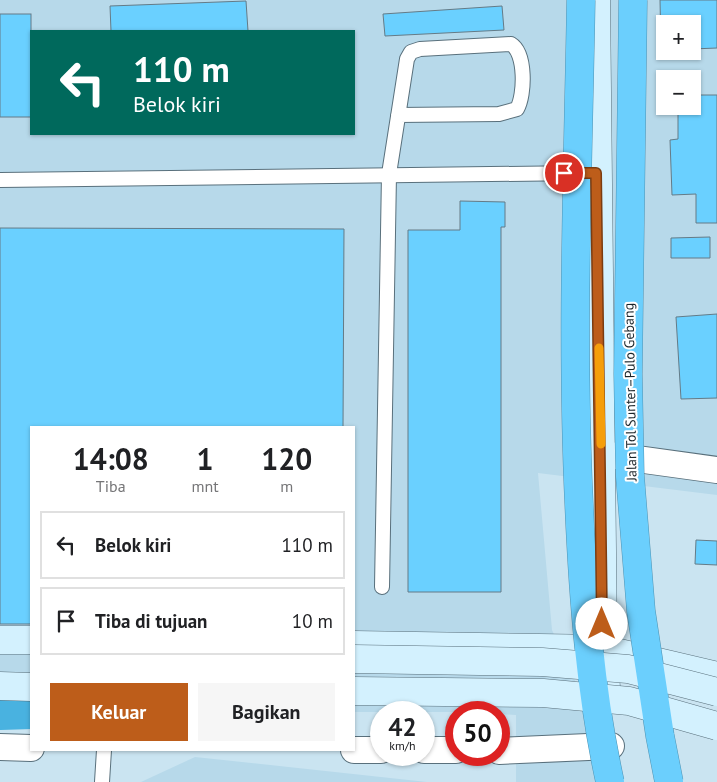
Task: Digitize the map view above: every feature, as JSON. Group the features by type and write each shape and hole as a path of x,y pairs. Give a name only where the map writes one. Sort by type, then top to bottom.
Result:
{"highway":[{"path":"580,0 575,376 577,454 585,607 596,701 611,782"},
{"name":"Jalan Tol Sunter–Pulo Gebang","path":"633,0 628,374 630,476 641,611 669,782"}],"main road":[{"path":"596,0 596,173 603,649 608,703 611,782"},
{"path":"0,640 30,640"},
{"path":"355,645 603,649 717,676"},
{"path":"0,655 30,655"},
{"path":"355,659 542,662 628,669 717,692"},
{"path":"0,686 30,687"},
{"path":"355,691 543,693 629,701 717,726"}],"street":[{"path":"601,454 717,470"},
{"path":"510,750 610,741"},
{"path":"0,747 30,748"},
{"path":"355,750 370,750"}],"lane":[{"path":"382,587 389,174 398,114 407,59 411,52 420,50 511,44 517,47 521,54 522,100 517,109 499,114 398,114"},
{"path":"0,180 596,173"},
{"path":"102,782 104,751"}],"shaded area":[{"path":"0,0 717,0 717,495 538,473 552,630 605,747 606,782 516,782 516,715 510,715 510,701 445,701 445,712 435,712 435,701 370,701 370,712 355,712 355,426 30,426 30,708 0,708"},
{"path":"195,757 427,782 141,782"}],"building":[{"path":"660,0 717,0 717,48 701,49 701,15 660,15"},
{"path":"246,1 248,30 111,30 110,6"},
{"path":"502,6 504,30 385,36 383,14"},
{"path":"0,14 31,14 30,117 0,117"},
{"path":"701,95 717,95 717,223 696,223 696,194 672,195 670,140 678,139 678,115 701,115"},
{"path":"460,201 505,202 505,227 501,227 501,592 408,592 408,230 460,230"},
{"path":"0,228 344,229 343,426 30,426 30,624 0,624"},
{"path":"710,237 710,258 671,258 671,238"},
{"path":"717,314 717,398 681,399 676,317"},
{"path":"696,540 717,541 717,565 695,564"}],"waterway":[{"path":"0,706 30,705"}],"slow traffic":[{"path":"599,348 601,444"}],"route":[{"path":"564,173 596,173 602,624"}]}
